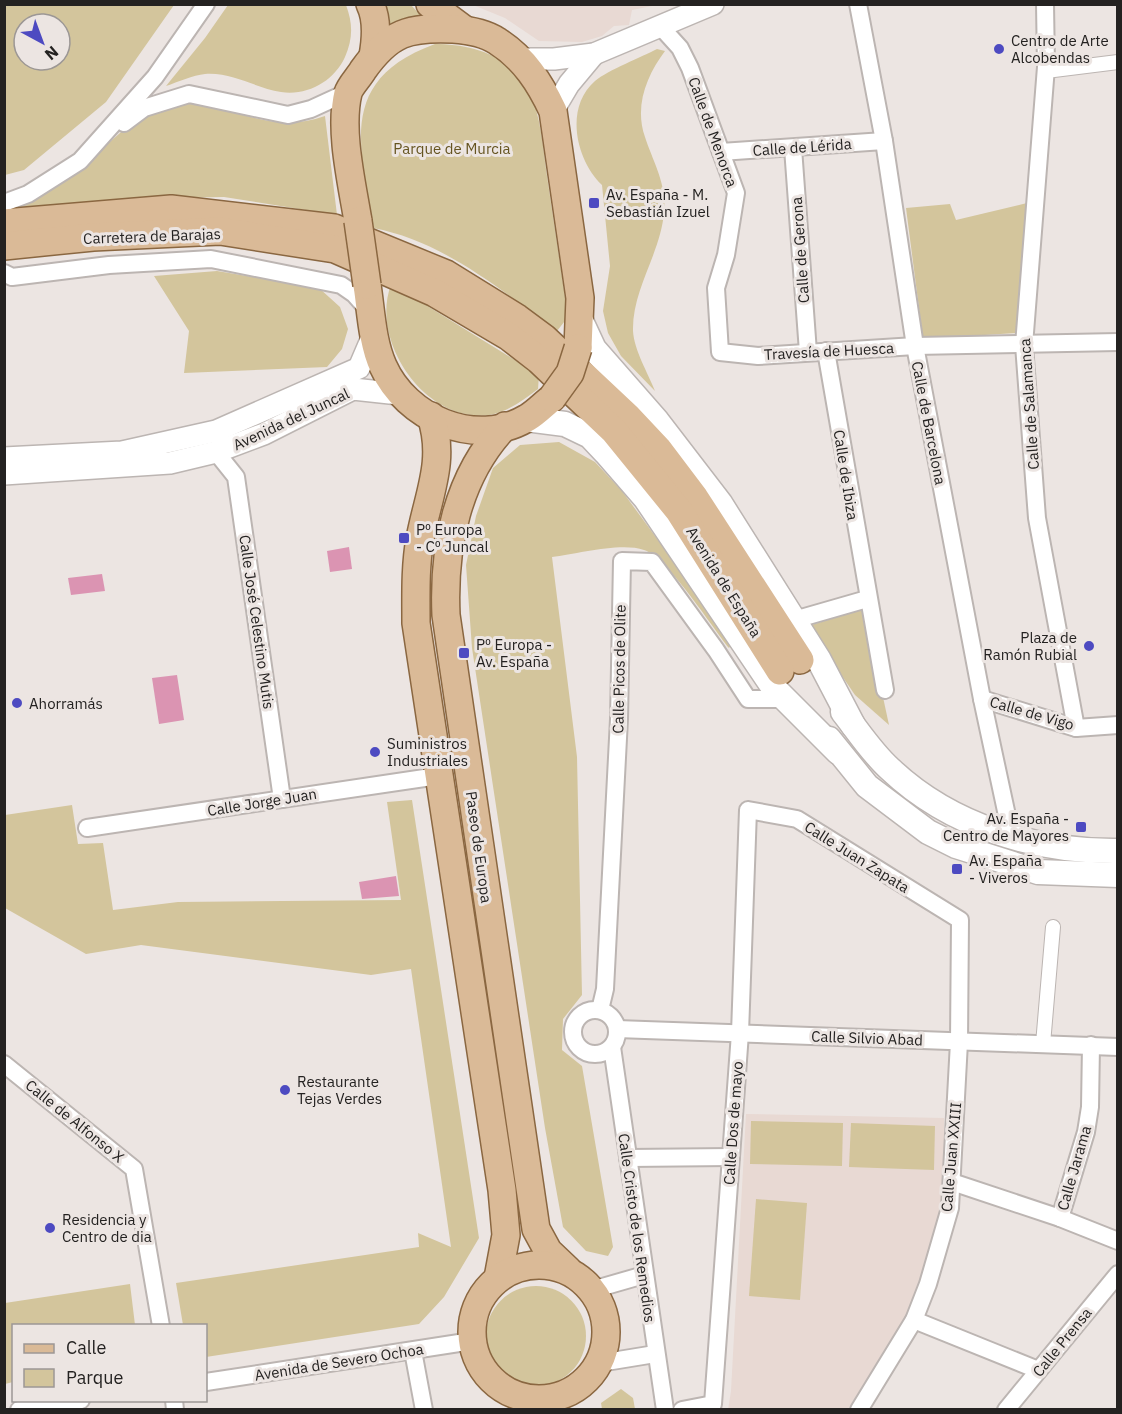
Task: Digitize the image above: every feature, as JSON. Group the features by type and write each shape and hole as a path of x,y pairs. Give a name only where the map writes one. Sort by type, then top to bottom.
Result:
{"main road":[{"path":"370,4 374,12 376,37 373,57"},
{"path":"430,4 465,30"},
{"path":"554,111 540,84 521,59 495,39 465,30 419,28 391,40 373,57 348,92 342,233 367,285 383,365 399,394 431,416 454,428 477,432 516,422 565,424 590,436 646,499 699,574 743,645 785,699 838,752"},
{"name":"Paseo de Europa","path":"554,111 581,321 578,348 570,373 552,398 487,445 465,483 450,540 445,582 446,615 536,1229 548,1251 567,1270"},
{"name":"Carretera de Barajas","path":"4,223 171,209 342,233"},
{"name":"Carretera de Barajas","path":"4,246 93,237 220,231 342,233"},
{"name":"Avenida de España","path":"342,233 435,293 477,317 539,360 614,431 679,512 790,665 838,752 867,786 928,832 956,846 1038,872 1118,875"},
{"path":"581,321 594,349 657,421 720,503 794,620 853,724"},
{"name":"Paseo de Europa","path":"431,416 438,437 436,472 420,540 416,623 502,1190 506,1235 498,1278"},
{"name":"Avenida de España","path":"790,665 853,724 889,769 919,791 968,820 1012,839 1043,846 1118,851"},
{"path":"544,1264 567,1270 592,1290 603,1310 607,1325 600,1363 570,1401 517,1403 481,1368 472,1341 472,1322 479,1300 498,1278 530,1265 544,1264"}],"street":[{"path":"4,203 28,194 80,161 155,77 206,4"},
{"path":"521,59 554,59 594,54 713,4"},
{"name":"Calle de Barcelona","path":"858,4 884,141 915,346 982,699 1012,839"},
{"name":"Calle de Salamanca","path":"1045,4 1046,70 1024,345 1037,518 1076,728"},
{"name":"Calle de Menorca","path":"661,27 680,48 690,68 736,193 726,255 716,288 720,352"},
{"path":"554,111 569,84 594,54"},
{"path":"1046,70 1118,62"},
{"path":"94,145 144,108 189,94 288,115 311,109 348,92"},
{"name":"Calle de Lérida","path":"721,152 884,141"},
{"name":"Calle de Gerona","path":"793,148 808,352"},
{"path":"4,273 12,278 109,265 211,259 341,285 354,294 373,323"},
{"name":"Avenida del Juncal","path":"4,458 122,452 216,431 359,368 373,323"},
{"name":"Travesía de Huesca","path":"720,352 758,356 915,346 1118,342"},
{"name":"Calle de Ibiza","path":"826,351 867,598 885,690"},
{"name":"Avenida del Juncal","path":"4,474 170,463 216,452 264,434 353,389 399,394"},
{"name":"Calle José Celestino Mutis","path":"216,452 236,477 282,799"},
{"name":"Calle Picos de Olite","path":"600,1010 605,989 619,719 622,561 652,562 716,650 748,699 785,699"},
{"path":"794,620 867,598"},
{"name":"Calle de Vigo","path":"982,699 1076,728 1118,725"},
{"name":"Calle Jorge Juan","path":"87,828 438,776"},
{"name":"Calle Juan Zapata","path":"748,810 797,819 960,920"},
{"name":"Calle Dos de mayo","path":"682,1410 713,1404 740,1033 748,810"},
{"name":"Calle Juan XXIII","path":"859,1410 914,1320 928,1284 950,1208 959,1042 960,920"},
{"path":"1043,1044 1053,927"},
{"path":"600,1010 610,1016 617,1029 612,1047 601,1054 586,1053 575,1043 573,1028 576,1020 585,1012 600,1010"},
{"name":"Calle Silvio Abad","path":"617,1029 1118,1047"},
{"name":"Calle Jarama","path":"1060,1218 1086,1132 1090,1107 1091,1045"},
{"name":"Calle Cristo de los Remedios","path":"612,1047 664,1410"},
{"name":"Calle de Alfonso X","path":"4,1064 134,1169 161,1324"},
{"path":"628,1158 731,1157"},
{"path":"952,1182 1060,1218 1118,1241"},
{"name":"Calle Prensa","path":"1006,1410 1118,1274"},
{"path":"592,1290 644,1275"},
{"path":"914,1320 1038,1370"},
{"name":"Avenida de Severo Ochoa","path":"207,1382 472,1341"},
{"path":"413,1350 424,1410"},
{"path":"600,1363 655,1354"},
{"path":"19,1410 74,1402"}],"shaded area":[{"path":"473,5 657,5 632,10 629,25 614,26 602,36 582,42 539,41 505,18"},
{"path":"349,547 352,569 330,572 327,551"},
{"path":"102,574 105,591 71,595 68,578"},
{"path":"177,675 184,720 159,724 152,678"},
{"path":"396,876 399,896 362,899 359,882"},
{"path":"746,1114 944,1118 944,1210 906,1319 848,1409 728,1410 731,1391"}],"green space":[{"path":"4,5 174,5 106,102 24,170 5,175"},
{"path":"228,5 346,5 350,18 350,44 340,66 327,80 301,92 281,92 215,74 196,76 166,86"},
{"path":"386,5 411,5 424,19 392,31"},
{"name":"Parque de Murcia","path":"435,44 475,49 501,60 512,68 529,90 541,132 568,317 557,331 493,284 447,255 399,234 373,228 361,143 362,118 369,96 382,76 404,59"},
{"path":"657,49 665,51 644,91 641,114 645,137 659,173 664,212 658,242 637,300 633,331 639,354 655,391 621,356 608,333 603,311 610,266 602,185 593,174 580,148 577,119 579,105 585,92 595,81 616,68"},
{"path":"196,102 275,122 308,121 325,116 337,215 224,197 169,198 5,210 63,183 128,126 154,113"},
{"path":"1027,203 1016,333 923,339 906,208 950,204 956,220"},
{"path":"217,271 319,288 340,307 348,329 342,349 327,367 184,373 189,331 154,276"},
{"path":"391,285 428,300 429,307 539,375 538,389 512,407 494,414 470,415 447,408 427,394 410,376 397,355 389,331 386,307"},
{"path":"559,442 595,462 622,491 733,642 729,648 665,565 644,550 623,547 552,557 577,757 582,995 563,1019 562,1050 582,1066 613,1247 608,1256 586,1251 563,1227 545,1128 472,648 466,565 476,516 493,468 520,445"},
{"path":"864,609 889,725 855,695 808,626"},
{"path":"412,800 479,1238 444,1297 419,1324 207,1357 207,1324 183,1324 176,1283 419,1247 418,1233 451,1247 411,969 371,975 141,945 86,954 5,908 5,815 72,805 78,844 103,843 113,910 178,902 401,900 387,802"},
{"path":"751,1121 843,1123 842,1166 750,1164"},
{"path":"851,1123 935,1126 934,1170 849,1167"},
{"path":"756,1199 807,1203 800,1300 749,1296"},
{"path":"130,1284 135,1324 12,1324 12,1382 5,1384 5,1303"},
{"path":"536,1286 555,1290 571,1301 582,1317 586,1336 582,1355 571,1371 555,1382 536,1386 517,1382 501,1371 490,1355 486,1336 490,1317 501,1301 517,1290"},
{"path":"621,1389 633,1398 635,1409 602,1409 601,1403"}],"place":[{"name":"Centro de Arte Alcobendas","path":"999,49"},
{"name":"Av. España - M. Sebastián Izuel","path":"594,203"},
{"name":"Pº Europa - Cº Juncal","path":"404,538"},
{"name":"Plaza de Ramón Rubial","path":"1089,646"},
{"name":"Pº Europa - Av. España","path":"464,653"},
{"name":"Ahorramás","path":"17,703"},
{"name":"Suministros Industriales","path":"375,752"},
{"name":"Av. España - Centro de Mayores","path":"1081,827"},
{"name":"Av. España - Viveros","path":"957,869"},
{"name":"Restaurante Tejas Verdes","path":"285,1090"},
{"name":"Residencia y Centro de dia","path":"50,1228"}]}
